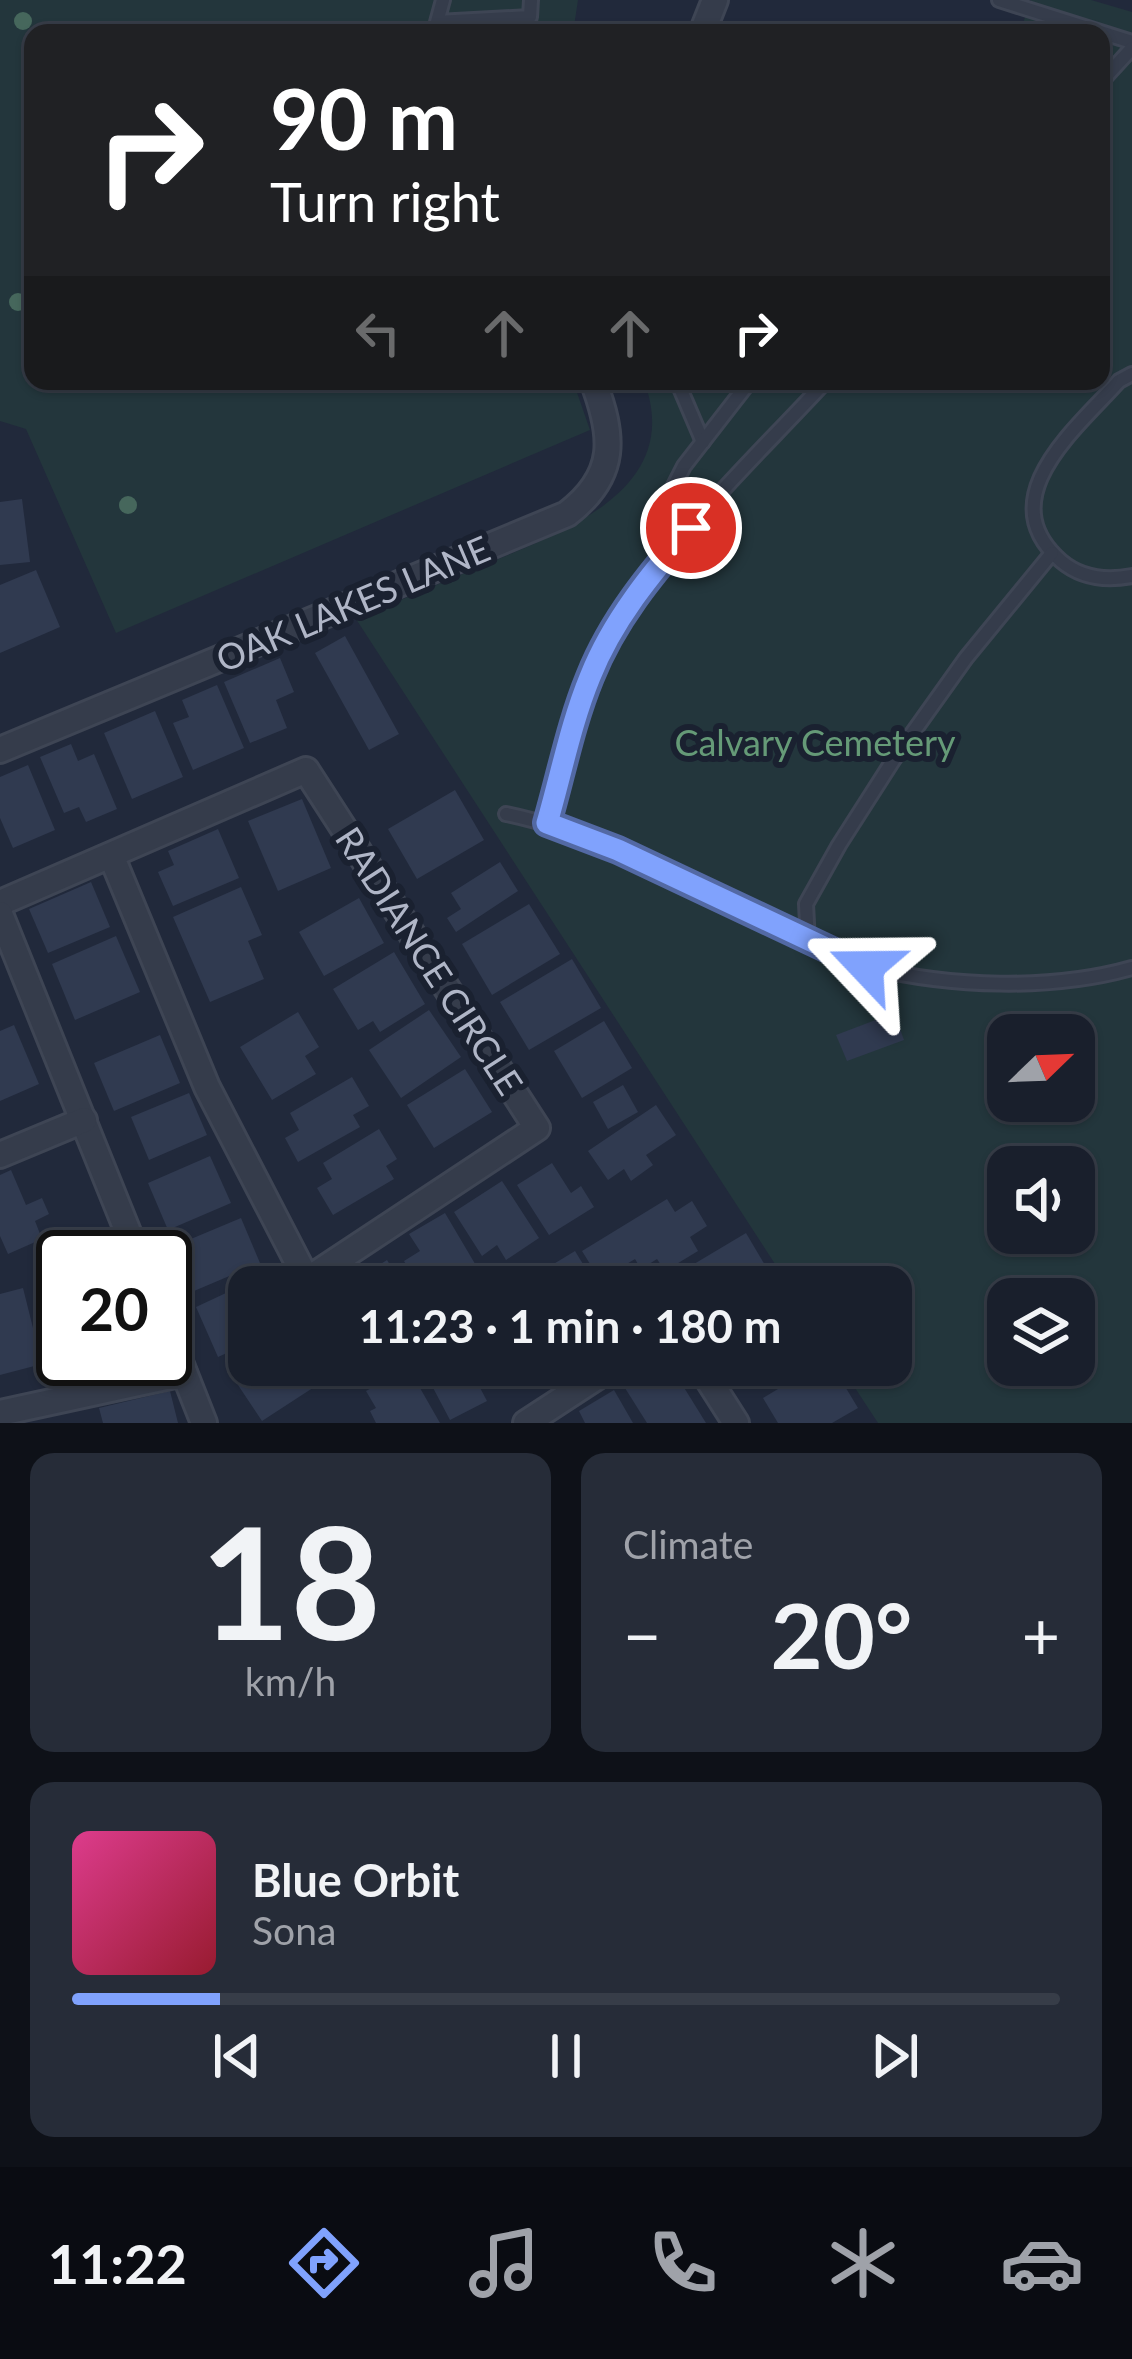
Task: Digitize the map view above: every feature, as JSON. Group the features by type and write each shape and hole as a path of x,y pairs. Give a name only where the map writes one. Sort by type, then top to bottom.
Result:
{"street":[{"name":"OAK LAKES LANE","path":"0,750 567,514 598,482 606,462 607,416 597,390"},
{"name":"RADIANCE CIRCLE","path":"0,903 306,770 537,1128 307,1280 207,1087 111,855"},
{"path":"0,914 127,1230"},
{"path":"0,1155 84,1120"},
{"path":"0,1413 124,1386"},
{"path":"189,1386 204,1423"},
{"path":"526,1423 583,1386"},
{"path":"712,1386 736,1423"}],"lane":[{"path":"443,0 437,22 530,17 531,0"},
{"path":"999,0 1072,24"},
{"path":"1110,71 1132,45"},
{"path":"1132,374 1119,381 1047,460 1038,478 1035,517 1052,553 1087,576 1132,576"},
{"path":"681,390 703,442"},
{"path":"667,555 650,533 684,466 743,390"},
{"path":"547,823 589,679 610,634 667,555 818,390"},
{"path":"808,942 806,904 839,844 967,658 1052,553"},
{"path":"506,814 547,823 618,850 866,967 996,984 1068,982 1132,968"}],"green space":[{"path":"0,0 578,0 574,24 24,24 24,390 576,390 590,430 116,633 26,429 0,421"},
{"name":"Calvary Cemetery","path":"1031,0 1091,0 1132,12 1132,1423 878,1423 854,1386 912,1386 912,1266 776,1266 356,619 580,521 609,502 632,478 647,451 652,419 646,390 1110,390 1110,24 1023,24"}],"building":[{"path":"22,499 30,562 0,565 0,502"},
{"path":"36,570 60,627 0,653 0,585"},
{"path":"345,636 399,734 369,750 315,653"},
{"path":"280,658 294,692 276,700 287,728 250,743 224,682"},
{"path":"217,685 244,748 193,770 173,723 189,717 182,700"},
{"path":"155,711 183,777 132,799 104,733"},
{"path":"71,744 78,761 94,754 117,809 86,822 79,807 64,813 40,757"},
{"path":"28,765 55,830 13,848 0,818 0,777"},
{"path":"455,790 484,840 417,879 388,829"},
{"path":"302,799 331,868 278,891 248,821"},
{"path":"218,829 239,878 173,906 158,872 174,865 168,851"},
{"path":"500,862 518,891 456,932 447,918 461,909 451,893"},
{"path":"91,882 110,927 48,953 29,909"},
{"path":"241,887 262,935 248,941 264,979 210,1002 173,917"},
{"path":"359,898 384,943 324,976 299,932"},
{"path":"529,904 560,954 492,995 462,944"},
{"path":"116,936 140,992 75,1020 52,964"},
{"path":"394,952 425,1004 380,1032 373,1021 358,1030 333,989"},
{"path":"572,959 601,1008 529,1050 500,1002"},
{"path":"429,1010 461,1057 401,1098 369,1050"},
{"path":"298,1012 319,1047 305,1056 316,1074 272,1100 240,1047"},
{"path":"894,1013 904,1040 847,1061 836,1035"},
{"path":"604,1021 632,1068 582,1098 554,1051"},
{"path":"14,1025 39,1084 0,1101 0,1031"},
{"path":"160,1035 180,1083 114,1111 94,1063"},
{"path":"465,1069 492,1112 434,1148 407,1105"},
{"path":"352,1077 369,1106 353,1115 360,1127 298,1162 285,1138 299,1130 290,1113"},
{"path":"623,1085 638,1112 608,1129 593,1102"},
{"path":"189,1093 207,1135 149,1160 131,1117"},
{"path":"656,1105 676,1135 646,1155 653,1165 631,1181 624,1169 608,1180 588,1151"},
{"path":"379,1129 397,1159 386,1166 394,1179 333,1215 317,1188 332,1179 323,1163"},
{"path":"210,1156 231,1203 168,1230 148,1183"},
{"path":"552,1163 571,1193 581,1186 594,1207 549,1235 517,1185"},
{"path":"11,1170 26,1205 42,1198 49,1214 35,1221 36,1242 8,1254 0,1236 0,1175"},
{"path":"502,1181 539,1238 506,1260 497,1245 482,1256 454,1212"},
{"path":"667,1199 675,1212 692,1201 707,1226 690,1237 698,1251 673,1266 662,1266 657,1259 639,1266 635,1259 623,1266 591,1266 582,1251"},
{"path":"445,1213 476,1266 407,1266 404,1261 420,1251 409,1234"},
{"path":"241,1218 260,1263 228,1266 228,1277 192,1292 192,1239"},
{"path":"746,1233 766,1266 695,1266"},
{"path":"575,1251 584,1266 550,1266"},
{"path":"23,1288 36,1340 36,1366 0,1375 0,1294"},
{"path":"228,1292 228,1352 218,1357 196,1307"},
{"path":"239,1386 316,1386 262,1421"},
{"path":"375,1386 419,1386 440,1423 376,1423 370,1411 376,1408 366,1391"},
{"path":"432,1386 479,1386 487,1401 450,1420"},
{"path":"683,1386 706,1423 647,1423 625,1388"},
{"path":"783,1386 845,1386 858,1408 832,1423 778,1423 763,1398"},
{"path":"614,1390 633,1423 585,1423 579,1411"},
{"path":"170,1391 178,1423 103,1423 99,1408"}],"route":[{"path":"691,528 662,560 610,634 589,679 547,823 618,850 866,967"}]}
